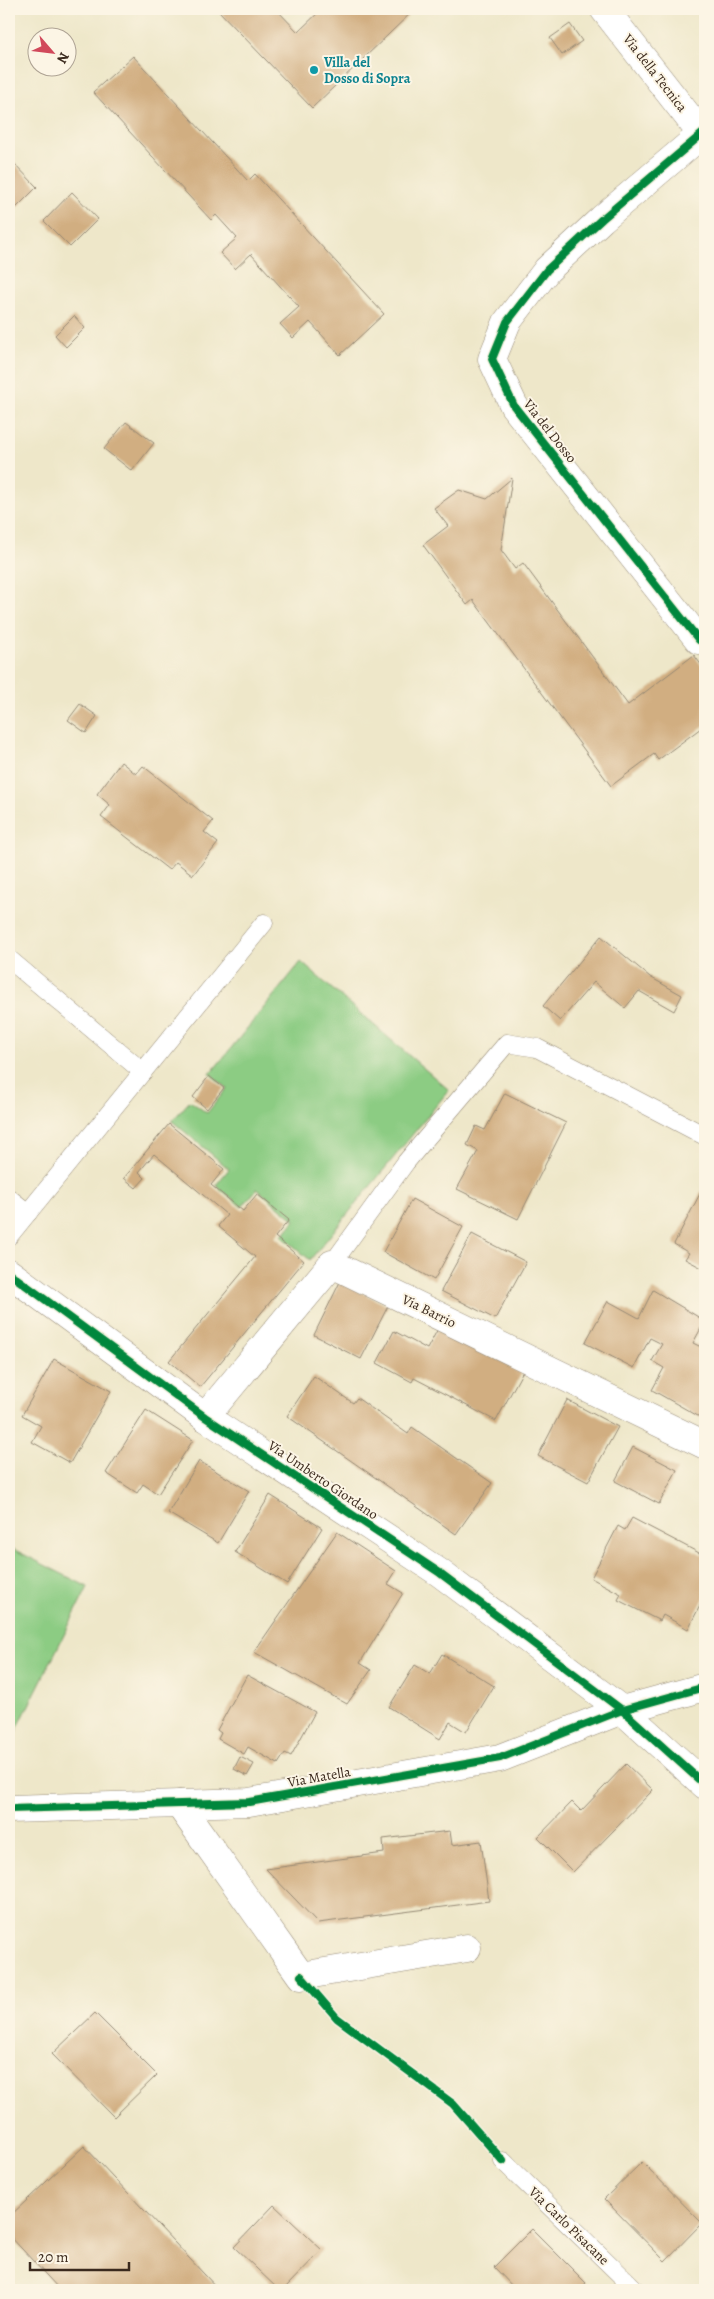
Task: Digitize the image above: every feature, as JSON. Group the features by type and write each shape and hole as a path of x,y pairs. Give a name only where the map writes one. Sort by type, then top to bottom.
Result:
{"street":[{"name":"Via della Tecnica","path":"604,9 704,136"},
{"name":"Via del Dosso","path":"699,640 514,406 492,358 507,322 547,270 602,219 704,136"},
{"path":"205,1417 332,1264"},
{"name":"Via Barrio","path":"332,1264 705,1445"},
{"name":"Via Umberto Giordano","path":"9,1274 205,1417 440,1573 622,1710 705,1785"},
{"name":"Via Matella","path":"9,1809 249,1802 500,1758 622,1710 705,1687"},
{"path":"179,1804 300,1976 466,1948"}],"lane":[{"path":"9,1236 264,923"},
{"path":"9,959 143,1072"},
{"path":"332,1264 406,1162 507,1043 537,1048 705,1136"},
{"path":"9,1198 28,1213"},
{"name":"Via Carlo Pisacane","path":"503,2161 636,2290"}],"green space":[{"path":"301,962 449,1090 310,1260 282,1236 295,1220 257,1189 242,1207 216,1185 229,1169 172,1121 190,1101 207,1113 227,1088 210,1074"},
{"path":"9,1547 88,1587 9,1745"}],"building":[{"name":"Villa del Dosso di Sopra","path":"217,9 276,9 298,32 322,9 415,9 312,108"},
{"path":"570,24 582,41 562,55 550,38"},
{"path":"133,56 248,181 255,174 384,314 340,355 310,322 293,338 280,324 299,307 251,254 235,269 220,253 237,238 216,215 211,220 93,92"},
{"path":"9,158 37,187 9,215"},
{"path":"72,192 98,219 70,247 44,221"},
{"path":"74,316 85,328 66,347 55,335"},
{"path":"9,365 14,371 9,376"},
{"path":"126,422 154,443 132,471 104,449"},
{"path":"512,478 501,550 515,569 523,563 628,705 694,655 705,670 705,725 658,760 654,754 611,786 473,600 467,605 423,545 448,526 434,508 459,490 487,499"},
{"path":"80,704 97,716 86,733 68,720"},
{"path":"121,762 136,774 143,766 213,821 204,832 218,843 193,875 176,862 169,870 101,817 110,805 97,794"},
{"path":"601,936 650,977 682,995 674,1011 639,991 625,1008 594,982 560,1021 543,1006"},
{"path":"209,1076 224,1088 207,1109 193,1097"},
{"path":"505,1093 566,1123 518,1219 457,1189 478,1151 467,1145 476,1126 485,1130"},
{"path":"169,1124 224,1169 211,1185 243,1211 257,1194 289,1220 275,1237 304,1261 200,1387 169,1361 255,1257 218,1226 227,1215 154,1154 139,1172 145,1178 136,1188 124,1178"},
{"path":"705,1184 705,1263 702,1268 685,1259 689,1253 674,1244"},
{"path":"412,1199 463,1227 434,1280 383,1252"},
{"path":"472,1234 526,1262 495,1319 441,1291"},
{"path":"340,1282 388,1306 361,1359 314,1335"},
{"path":"653,1290 705,1321 693,1343 705,1349 705,1420 652,1390 664,1368 652,1361 662,1344 650,1338 634,1368 585,1343 608,1301 639,1318"},
{"path":"440,1325 524,1369 496,1421 414,1378 412,1382 377,1363 394,1331 427,1349"},
{"path":"54,1359 111,1391 70,1463 32,1442 41,1426 22,1415"},
{"path":"314,1376 353,1403 357,1398 408,1434 412,1427 492,1483 456,1534 287,1416"},
{"path":"567,1400 618,1427 588,1482 538,1456"},
{"path":"146,1410 193,1440 158,1494 143,1484 137,1493 106,1473"},
{"path":"633,1447 677,1470 659,1504 615,1481"},
{"path":"199,1461 249,1491 218,1543 168,1513"},
{"path":"270,1495 322,1528 287,1584 235,1552"},
{"path":"632,1518 705,1556 705,1564 702,1570 705,1572 705,1596 688,1629 663,1615 660,1621 618,1600 621,1594 591,1578 618,1526 625,1530"},
{"path":"337,1532 396,1571 388,1584 403,1593 360,1663 371,1670 347,1704 254,1652"},
{"path":"442,1654 494,1686 466,1732 450,1722 440,1739 389,1707 415,1665 430,1674"},
{"path":"247,1675 315,1712 291,1756 285,1753 278,1764 248,1747 244,1754 218,1739 221,1733 217,1730"},
{"path":"240,1757 254,1764 247,1776 234,1769"},
{"path":"626,1764 653,1790 573,1872 538,1837 572,1802 581,1811"},
{"path":"450,1831 452,1845 481,1841 489,1901 318,1923 266,1869 384,1853 383,1839"},
{"path":"95,2013 157,2075 114,2117 52,2054"},
{"path":"84,2146 219,2290 60,2290 9,2235 9,2217"},
{"path":"642,2162 702,2223 665,2261 604,2199"},
{"path":"274,2205 322,2250 283,2290 279,2290 234,2247"},
{"path":"532,2229 586,2283 579,2290 516,2290 494,2267"}],"cycle path":[{"path":"699,640 514,406 492,359 507,322 547,270 602,219 702,134"},
{"path":"9,1273 205,1417 440,1573 622,1710 705,1785"},
{"path":"9,1809 249,1802 500,1758 622,1710 705,1687"},
{"path":"301,1976 337,2018 453,2104 503,2161"}],"place":[{"name":"Villa del Dosso di Sopra","path":"314,70"}]}
